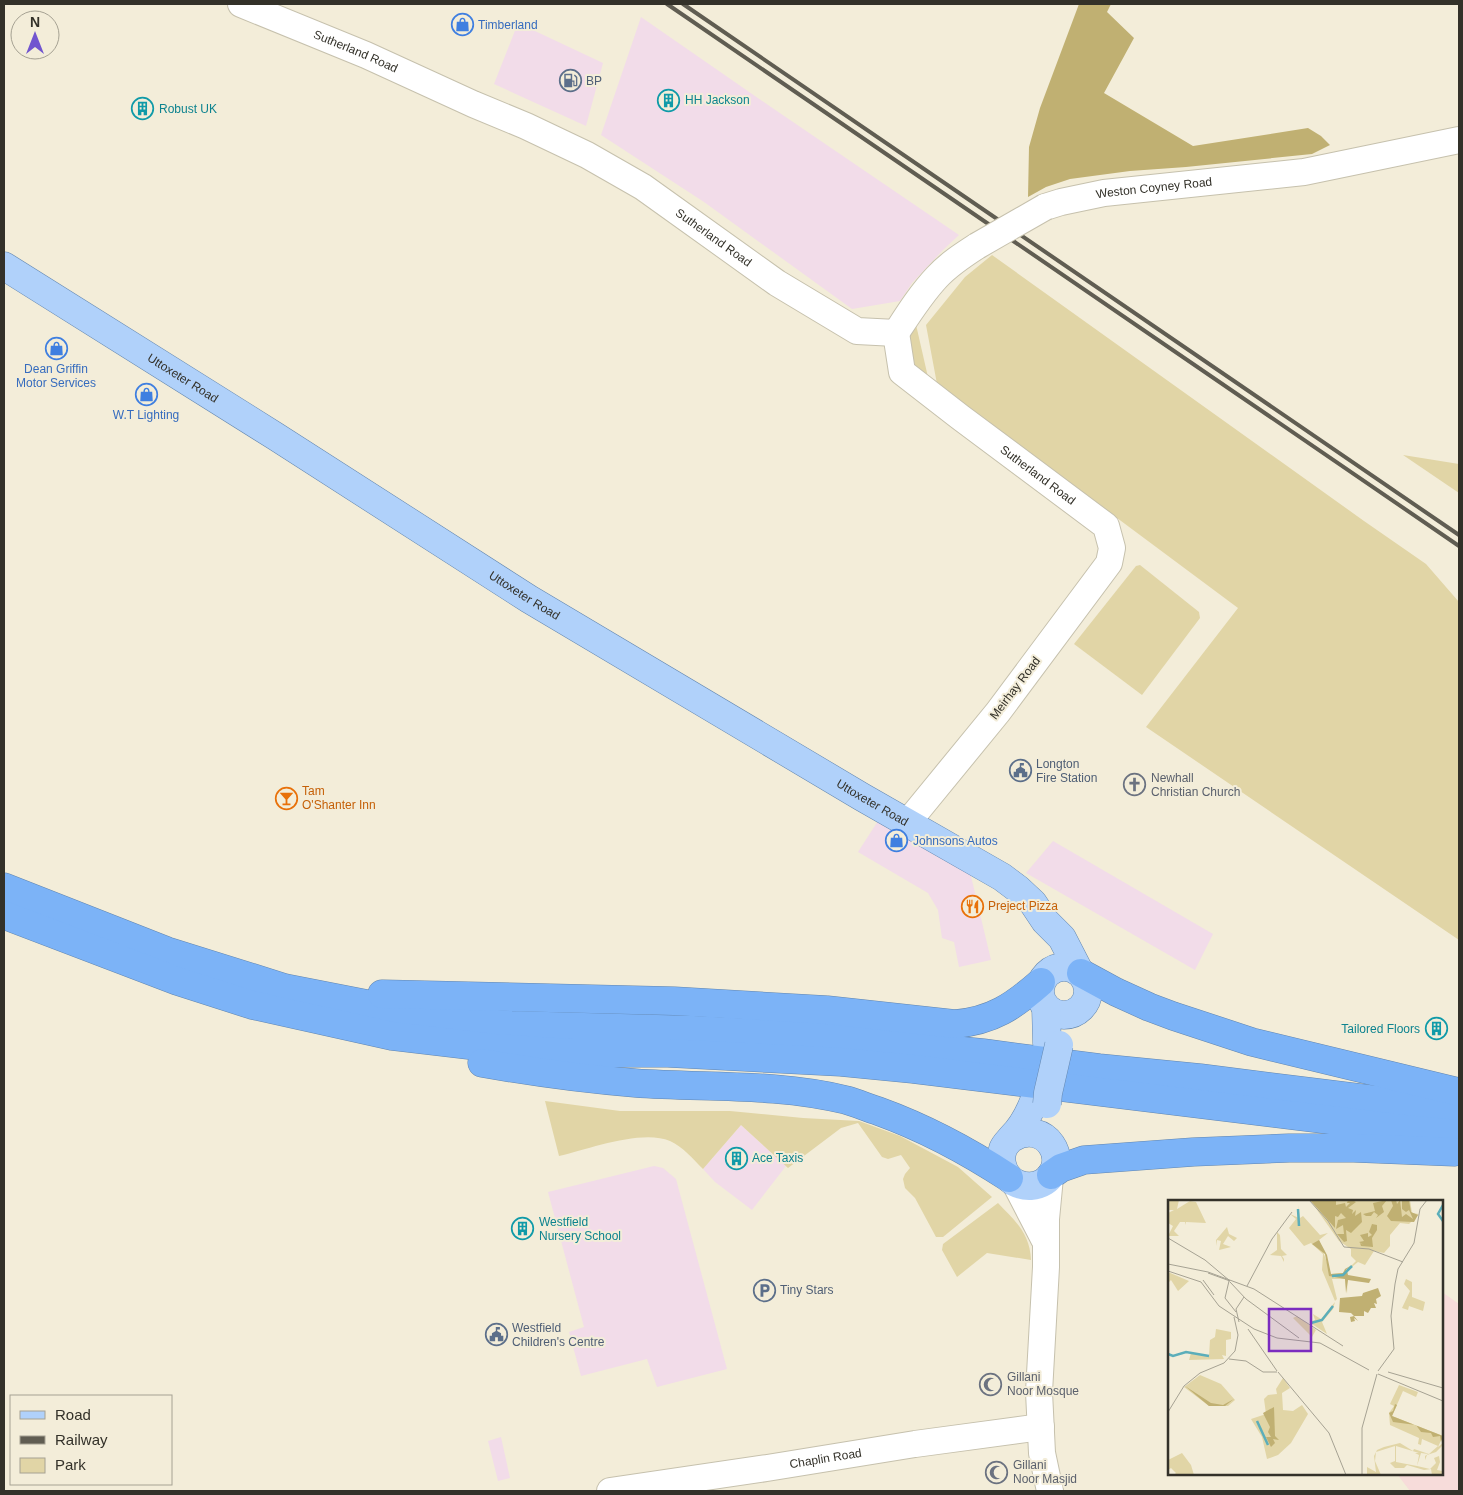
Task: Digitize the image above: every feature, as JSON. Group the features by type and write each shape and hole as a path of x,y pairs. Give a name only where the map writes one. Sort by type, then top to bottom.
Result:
{"highway":[{"path":"4,887 194,961 285,988 413,1013 484,1024 693,1030 813,1036 1200,1078 1459,1112"},
{"path":"4,915 178,981 378,1042 418,1051 539,1073 635,1083 808,1092 848,1101 897,1118 939,1137 974,1156 1012,1181"},
{"path":"194,961 316,987 372,994 674,1001 827,1010 955,1024 979,1020 1002,1012 1043,990"},
{"path":"1080,972 1148,1007 1252,1042 1459,1092"},
{"path":"270,1010 392,1036 494,1048 572,1053 668,1053 841,1062 1459,1134"},
{"path":"1052,1169 1084,1160 1289,1148 1354,1148 1459,1152"}],"main road":[{"name":"Uttoxeter Road","path":"4,266 275,436 529,599 1009,882 1033,903 1045,921 1062,938 1080,972"},
{"path":"1041,1103 1049,1122 1052,1169 1043,1183 1034,1186 1024,1186 1012,1181 1005,1173 1001,1160 1003,1149 1030,1112 1041,1103 1048,1093 1053,1044 1043,990 1047,954 1045,921"},
{"path":"1053,1044 1064,1032 1077,1011 1086,1002 1088,991 1087,984 1080,972 1070,967 1060,966 1051,970 1043,990 1053,1012 1070,1014 1077,1011"},
{"path":"1012,1138 1025,1132 1037,1133 1045,1137 1050,1142 1052,1169"}],"street":[{"name":"Sutherland Road","path":"241,4 366,55 587,155 643,187 777,283 856,331 896,333 902,372 1106,526 1112,548"},
{"name":"Weston Coyney Road","path":"896,333 916,303 938,276 951,264 977,246 1045,207 1104,193 1304,172 1459,140"},
{"name":"Meirhay Road","path":"908,822 998,712 1109,563 1112,548"},
{"path":"1050,1491 1042,1453 1039,1392 1046,1242 1052,1169"},
{"path":"1012,1181 1046,1242"},
{"name":"Chaplin Road","path":"610,1491 915,1444 1040,1427"}],"shaded area":[{"path":"1079,4 1111,4 1107,12 1134,38 1104,93 1193,146 1308,128 1321,136 1330,145 1312,154 1130,171 1070,179 1046,187 1028,197 1029,147 1040,108"},
{"path":"641,17 959,235 912,283 900,301 852,309 704,202 601,135"},
{"path":"518,23 603,63 586,126 494,84"},
{"path":"878,821 970,872 991,960 959,967 954,942 942,938 938,910 928,893 858,852"},
{"path":"1053,841 1213,934 1195,970 1026,873"},
{"path":"741,1125 786,1166 752,1210 715,1182 703,1169"},
{"path":"654,1166 663,1168 676,1179 727,1369 657,1387 647,1359 581,1376 569,1332 584,1327 548,1192"},
{"path":"1443,1293 1459,1304 1459,1491 1410,1491 1398,1475 1443,1475"},
{"path":"501,1437 510,1478 498,1481 488,1441"}],"green space":[{"path":"992,255 1426,564 1459,602 1459,940 1146,727 1238,608 937,384 926,325 965,277"},
{"path":"916,325 930,386 913,367 909,338"},
{"path":"1403,455 1459,464 1459,493"},
{"path":"1140,565 1199,612 1200,618 1142,695 1074,644 1136,566"},
{"path":"545,1101 620,1111 730,1111 859,1121 900,1136 958,1167 992,1197 943,1237 936,1237 915,1198 905,1188 903,1179 910,1168 901,1155 888,1159 882,1157 858,1123 841,1128 788,1168 741,1125 703,1169 679,1146 658,1138 645,1137 615,1141 559,1156"},
{"path":"998,1203 1016,1222 1025,1235 1031,1260 987,1253 957,1277 942,1250 943,1244"}],"railway":[{"path":"667,4 1459,546"},
{"path":"683,4 1459,535"}],"place":[{"name":"Timberland","path":"462,25"},
{"name":"BP","path":"570,81"},
{"name":"HH Jackson","path":"669,100"},
{"name":"Robust UK","path":"143,109"},
{"name":"Dean Griffin Motor Services","path":"56,348"},
{"name":"W.T Lighting","path":"146,394"},
{"name":"Longton Fire Station","path":"1020,771"},
{"name":"Newhall Christian Church","path":"1135,785"},
{"name":"Tam O'Shanter Inn","path":"286,798"},
{"name":"Johnsons Autos","path":"897,841"},
{"name":"Preject Pizza","path":"972,906"},
{"name":"Tailored Floors","path":"1436,1029"},
{"name":"Ace Taxis","path":"736,1158"},
{"name":"Westfield Nursery School","path":"523,1229"},
{"name":"Tiny Stars","path":"764,1290"},
{"name":"Westfield Children's Centre","path":"496,1335"},
{"name":"Gillani Noor Mosque","path":"991,1384"},
{"name":"Gillani Noor Masjid","path":"997,1472"}]}
